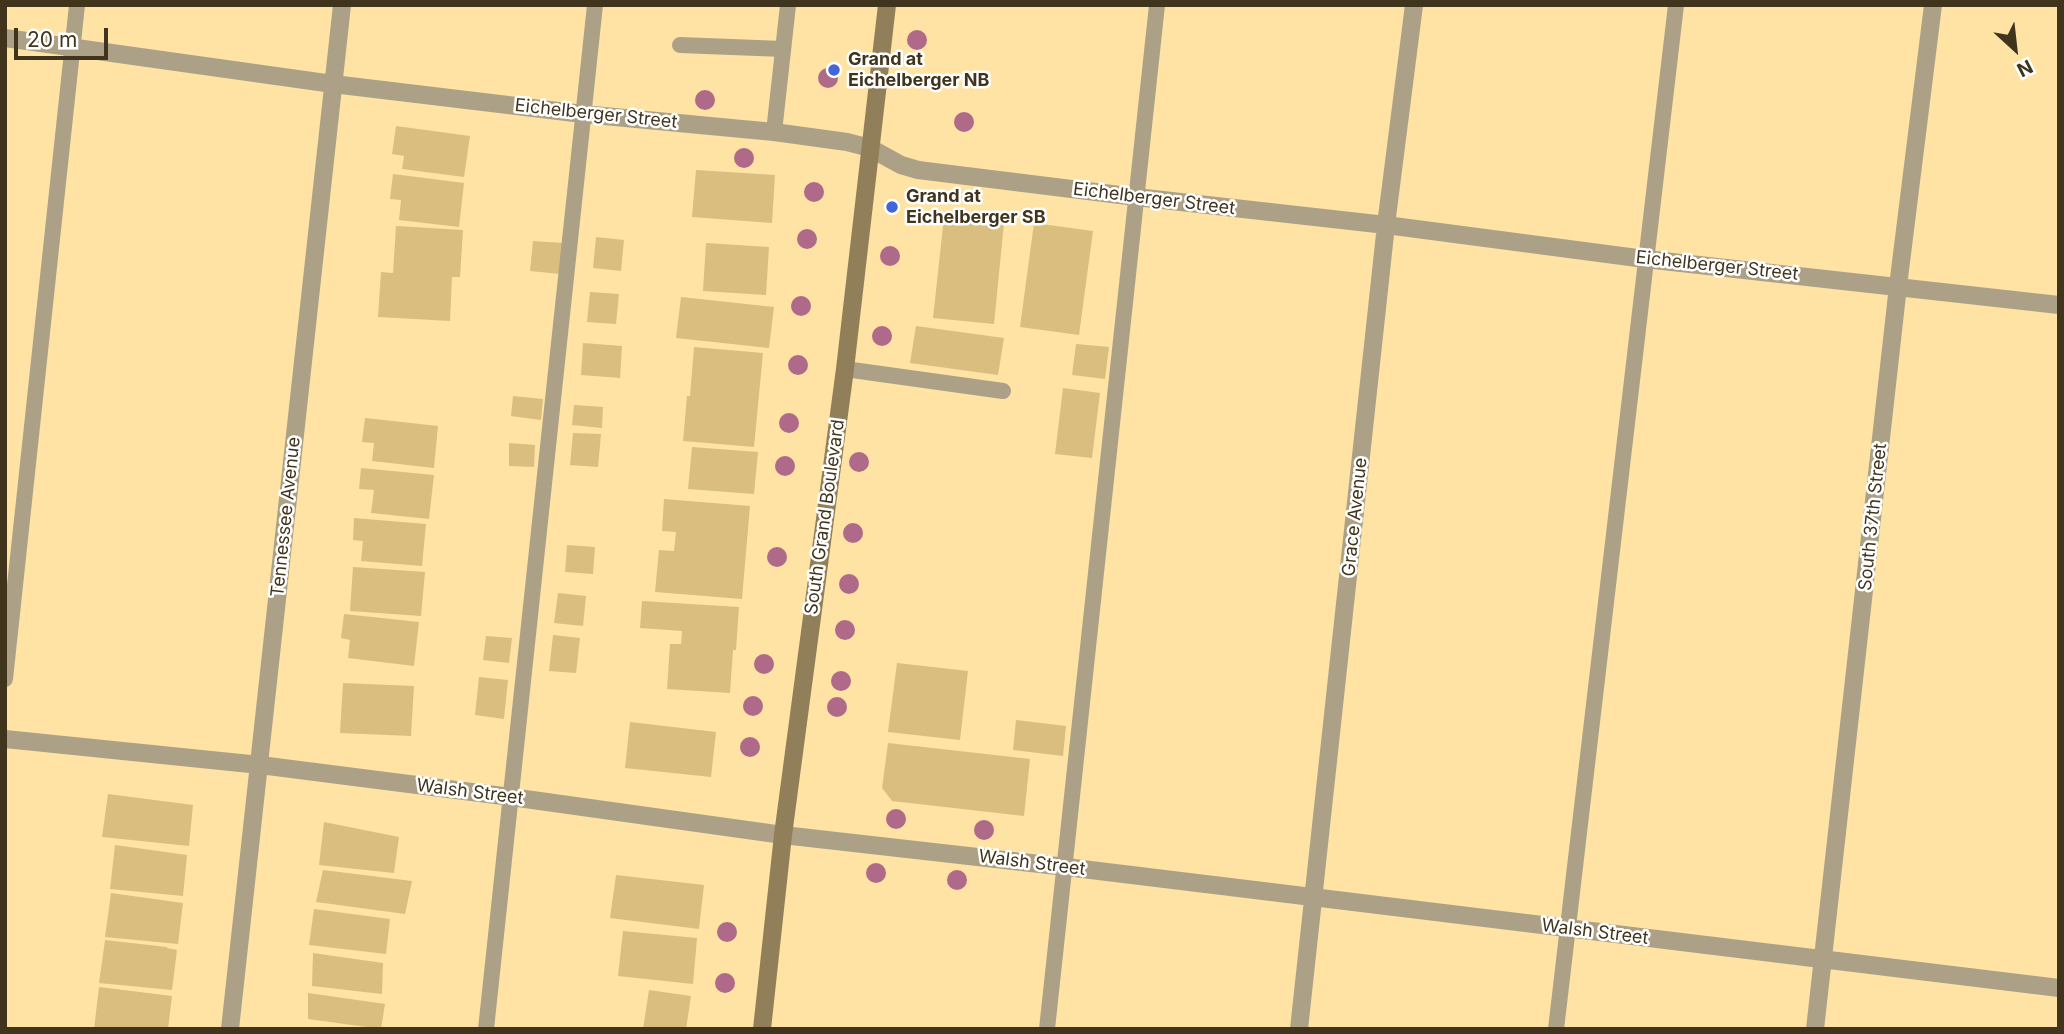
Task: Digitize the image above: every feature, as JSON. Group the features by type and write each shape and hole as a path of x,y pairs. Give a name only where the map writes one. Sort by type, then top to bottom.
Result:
{"main road":[{"name":"South Grand Boulevard","path":"762,1029 783,835 845,369 887,5"}],"street":[{"name":"Tennessee Avenue","path":"230,1029 342,5"},
{"name":"Grace Avenue","path":"1299,1029 1386,225 1414,5"},
{"name":"South 37th Street","path":"1815,1029 1898,286 1933,5"},
{"name":"Eichelberger Street","path":"5,38 332,84 847,142 870,148 901,165 919,170 1136,198 1386,225 1645,259 2059,305"},
{"name":"Walsh Street","path":"5,739 260,765 783,835 2059,988"}],"lane":[{"path":"5,679 77,5"},
{"path":"486,1029 595,5"},
{"path":"774,132 788,5"},
{"path":"1047,1029 1157,5"},
{"path":"1556,1029 1676,5"},
{"path":"680,45 783,49"},
{"path":"845,369 1003,391"}],"building":[{"path":"396,126 470,136 464,177 402,169 404,156 392,154"},
{"path":"696,170 775,175 772,223 692,217"},
{"path":"393,174 464,183 459,227 399,220 401,200 390,199"},
{"path":"944,217 1004,223 994,324 933,318"},
{"path":"1034,223 1093,231 1079,335 1020,327"},
{"path":"396,226 463,230 460,277 452,277 450,321 378,317 381,272 393,273"},
{"path":"596,237 624,240 621,271 593,268"},
{"path":"533,241 563,243 560,274 530,271"},
{"path":"706,243 769,247 766,295 703,291"},
{"path":"590,292 619,294 616,324 587,322"},
{"path":"681,297 774,307 769,348 676,338"},
{"path":"916,326 1004,338 998,375 910,363"},
{"path":"583,343 622,346 620,378 581,375"},
{"path":"1076,344 1109,347 1105,379 1072,375"},
{"path":"694,347 763,353 754,447 683,441"},
{"path":"1063,388 1100,393 1092,458 1055,454"},
{"path":"513,396 543,399 541,420 511,416"},
{"path":"574,405 603,407 602,428 572,425"},
{"path":"365,418 438,426 434,468 372,461 374,443 362,442"},
{"path":"573,433 601,434 598,467 570,465"},
{"path":"509,443 535,445 534,467 509,466"},
{"path":"692,447 758,452 754,494 688,489"},
{"path":"361,468 434,475 429,519 371,513 374,490 359,489"},
{"path":"664,499 750,506 742,599 655,592 659,550 674,551 676,532 662,531"},
{"path":"354,518 426,524 422,566 361,561 363,541 353,540"},
{"path":"567,545 595,547 593,574 565,572"},
{"path":"353,567 425,572 421,616 350,611"},
{"path":"558,593 586,596 583,626 554,623"},
{"path":"642,601 739,607 730,693 667,689 670,644 681,644 682,631 640,628"},
{"path":"344,614 419,622 414,666 348,658 350,640 341,638"},
{"path":"553,635 580,638 576,673 549,671"},
{"path":"486,636 512,638 509,663 483,660"},
{"path":"897,663 968,671 960,740 888,732"},
{"path":"479,677 508,680 504,719 475,715"},
{"path":"343,683 414,686 411,736 340,733"},
{"path":"1016,720 1066,726 1063,756 1013,750"},
{"path":"630,722 716,732 711,777 625,768"},
{"path":"888,743 1030,759 1024,816 892,801 882,788"},
{"path":"108,794 193,805 189,846 102,837"},
{"path":"324,822 399,837 394,873 319,865"},
{"path":"115,845 187,855 183,896 110,889"},
{"path":"323,870 412,881 405,914 316,902"},
{"path":"616,875 704,885 699,929 610,918"},
{"path":"111,893 183,903 178,944 105,937"},
{"path":"314,909 390,919 386,954 309,945"},
{"path":"623,931 697,938 693,984 618,976"},
{"path":"105,940 177,950 172,990 99,983"},
{"path":"313,953 383,963 382,994 312,986"},
{"path":"99,987 172,996 168,1029 94,1029"},
{"path":"649,990 691,996 686,1029 643,1029"},
{"path":"308,993 385,1004 381,1029 308,1019"}],"place":[{"name":"Grand at Eichelberger NB","path":"834,70"},
{"name":"Grand at Eichelberger SB","path":"892,207"}]}
